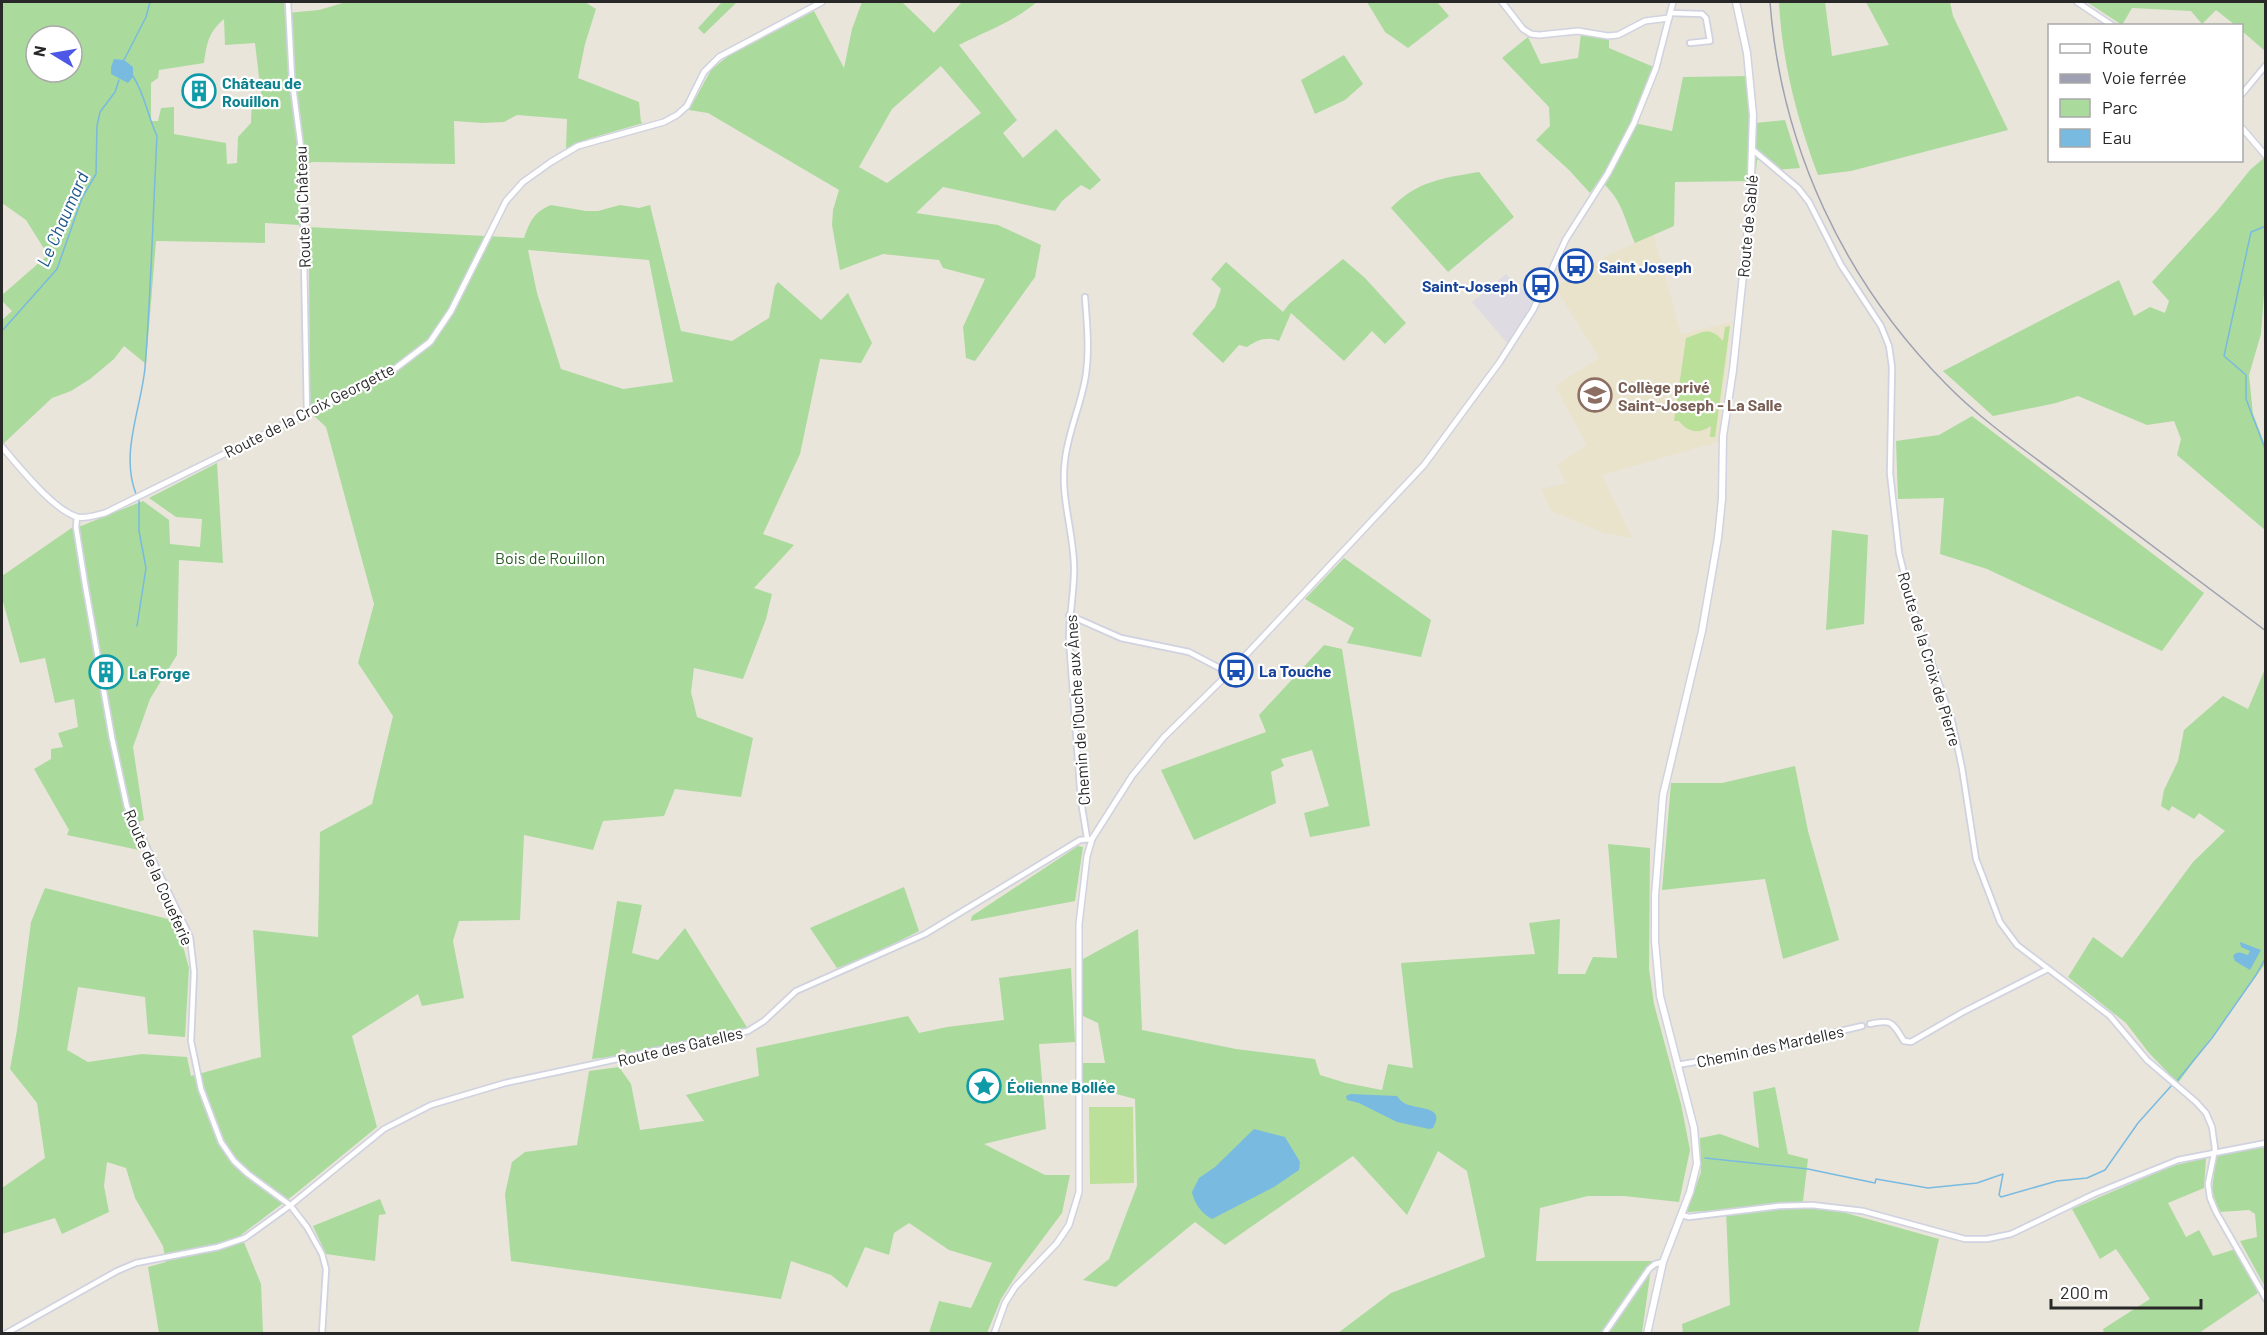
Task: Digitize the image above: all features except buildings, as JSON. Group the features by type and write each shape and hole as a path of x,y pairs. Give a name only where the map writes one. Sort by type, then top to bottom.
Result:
{"main road":[{"name":"Route de Sablé","path":"1647,1334 1663,1262 1695,1177 1697,1146 1665,1022 1658,978 1655,919 1659,825 1666,776 1702,631 1716,558 1722,500 1722,450 1750,208 1753,150 1749,76 1736,2"}],"street":[{"name":"Route du Château","path":"288,2 292,79 302,156 307,413"},
{"name":"Route de la Croix Georgette","path":"77,517 90,517 105,513 392,371 430,342 451,311 506,201 523,183 578,146 664,122 678,115 687,106 704,72 719,57 822,2"},
{"path":"1502,2 1523,29 1531,34 1539,35 1578,31 1608,36 1618,35 1644,21 1670,16 1702,14 1706,18 1710,41 1690,43"},
{"path":"994,1334 1005,1303 1015,1287 1057,1243 1069,1225 1079,1192 1079,924 1090,838 1149,755 1192,707 1229,673 1424,465 1499,363 1533,310 1566,239 1608,173 1634,123 1656,68 1673,2"},
{"path":"2077,2 2109,24"},
{"path":"2243,92 2265,65"},
{"path":"2243,130 2265,153"},
{"name":"Route de la Croix de Pierre","path":"1753,150 1798,188 1809,202 1841,265 1886,335 1892,367 1891,498 1904,581 1952,721 1976,859 2000,922 2010,938 2110,1016 2147,1060 2206,1113 2212,1127 2214,1152 2208,1184 2212,1204 2265,1299"},
{"name":"Chemin de l'Ouche aux Ânes","path":"1085,297 1087,360 1085,380 1065,459 1063,481 1075,569 1069,615 1078,770 1090,838"},
{"path":"2,447 34,485 77,517"},
{"name":"Route de la Coueferie","path":"77,517 76,526 85,584 112,738 127,807 190,937 194,972 191,1041 201,1089 221,1142 234,1161 290,1205 314,1238 326,1269 322,1334"},
{"path":"1069,615 1121,638 1203,657 1229,673"},
{"name":"Route des Gatelles","path":"5,1334 117,1271 136,1263 218,1247 253,1232 384,1129 431,1105 505,1083 748,1031 764,1021 796,992 926,934 1071,845 1090,838"},
{"path":"1870,1024 1888,1021 1893,1024 1904,1041 1911,1042 1963,1012 2048,969"},
{"name":"Chemin des Mardelles","path":"1677,1065 1742,1054 1862,1026"},
{"path":"1681,1215 1689,1217 1779,1206 1812,1205 1863,1211 1965,1239 1987,1239 2011,1234 2150,1170 2214,1152 2265,1143"},
{"path":"1604,1334 1649,1269 1663,1262"}],"shaded area":[{"path":"1655,234 1681,334 1731,322 1718,442 1602,475 1632,538 1604,533 1551,511 1541,489 1566,483 1557,465 1587,445 1555,386 1599,358 1555,287 1608,255"},
{"path":"1506,274 1533,301 1508,344 1472,302"}],"green space":[{"path":"2,2 285,2 287,13 319,10 346,2 585,2 596,9 585,44 578,78 639,102 643,123 588,139 566,150 567,119 517,115 504,122 454,121 455,164 314,162 300,164 300,225 265,223 265,243 156,241 146,364 124,346 114,359 90,379 71,391 52,398 3,444 2,320 12,311 2,301 2,295 48,255 26,220 2,203","holes":["224,19 225,45 255,43 261,94 252,97 251,123 238,137 237,163 227,164 226,143 174,134 174,107 161,108 158,121 151,121 151,83 158,78 159,70 204,63 209,39"]},
{"path":"722,2 737,2 704,34 698,28"},
{"path":"862,2 902,2 934,33 962,2 1037,2 1009,21 959,45 1017,120 1003,133 1023,158 1056,129 1101,180 1090,190 1081,185 1062,201 1055,211 943,187 916,213 998,225 1041,245 1035,277 975,361 966,358 963,327 985,279 943,268 939,260 883,254 840,270 832,225 833,210 839,190 708,113 689,110 711,70 728,56 814,11 844,68 852,29","holes":["941,66 981,113 887,183 859,167 892,109"]},
{"path":"1367,2 1437,2 1449,16 1408,48 1385,32"},
{"path":"1779,2 1825,2 1832,56 1889,45 1866,2 1950,2 1953,16 2008,130 1851,171 1818,175 1803,133 1787,68"},
{"path":"2087,2 2265,2 2265,51 2243,32 2243,24 2234,24 2216,10 2202,24 2191,11 2132,8 2120,24"},
{"path":"1581,34 1609,39 1609,48 1656,68 1634,123 1672,131 1683,77 1749,76 1755,123 1785,120 1800,168 1774,170 1761,159 1757,160 1755,181 1675,182 1674,226 1635,243 1618,201 1607,187 1599,180 1590,193 1536,140 1550,126 1549,107 1502,58 1528,37 1541,64 1578,58"},
{"path":"1344,55 1363,84 1345,100 1315,114 1301,80"},
{"path":"2265,157 2266,267 2261,334 2249,375 2253,414 2265,445 2265,530 2177,455 2181,439 2174,421 2147,425 2078,396 1993,416 1943,371 2119,280 2134,316 2150,307 2165,313 2169,301 2152,282 2217,211 2250,170"},
{"path":"1479,172 1514,217 1448,272 1391,208 1421,186 1442,179"},
{"name":"Bois de Rouillon","path":"551,205 598,211 620,205 639,208 650,205 681,331 732,341 769,318 775,286 778,282 821,320 848,293 872,343 861,363 820,359 800,454 763,534 794,545 754,588 772,594 766,619 743,679 694,668 691,692 697,717 753,738 741,797 675,789 664,816 603,821 593,850 524,835 520,920 459,921 453,941 464,998 422,1006 418,994 352,1036 377,1127 241,1235 261,1284 263,1333 159,1333 148,1267 166,1262 163,1246 135,1198 126,1168 107,1162 104,1186 109,1212 62,1234 55,1218 2,1234 2,1188 45,1158 37,1103 10,1069 31,922 45,888 176,921 189,968 185,1037 148,1034 145,997 78,987 67,1050 88,1062 142,1054 187,1057 191,1076 261,1057 253,930 318,937 320,832 372,804 393,716 358,663 374,604 326,427 310,412 307,227 524,238 533,218","holes":["528,250 649,260 673,382 623,389 561,369 537,293"]},
{"path":"1343,259 1365,278 1406,323 1385,344 1372,331 1344,361 1291,313 1279,341 1266,339 1247,347 1239,345 1223,363 1192,334 1215,307 1221,289 1211,279 1226,262 1283,312 1289,304"},
{"path":"1730,326 1715,437 1710,437 1711,426 1702,431 1694,431 1686,428 1679,421 1674,421 1686,338 1709,332 1714,333 1723,341 1725,327"},
{"path":"1972,416 2204,593 2162,651 1987,569 1940,554 1944,498 1898,499 1896,441 1939,435"},
{"path":"217,463 223,563 179,560 177,655 150,699 133,747 144,820 139,822 151,847 139,850 67,835 69,830 34,769 51,759 51,749 63,747 58,733 78,727 74,699 55,703 45,658 20,663 2,598 2,576 73,527 81,526 143,501 169,520 170,544 200,547 202,519 176,517 149,498"},
{"path":"1832,530 1868,535 1864,624 1826,630"},
{"path":"1344,558 1431,620 1421,657 1347,643 1354,628 1305,599"},
{"path":"1324,645 1342,649 1370,826 1310,837 1304,813 1329,806 1312,750 1281,759 1284,766 1271,772 1276,803 1194,840 1161,770 1266,732 1259,715"},
{"path":"2265,669 2265,964 2178,1083 2149,1053 2126,1023 2068,977 2093,937 2122,958 2193,862 2225,831 2199,813 2194,819 2172,806 2169,811 2161,806 2164,790 2178,761 2184,730 2223,696 2248,709"},
{"path":"1795,766 1808,831 1839,940 1783,959 1765,879 1662,890 1671,783 1722,783"},
{"path":"1608,844 1650,848 1649,969 1654,1004 1681,1104 1690,1150 1679,1202 1624,1196 1588,1196 1540,1208 1536,1261 1652,1261 1642,1333 1338,1333 1391,1293 1485,1257 1467,1171 1438,1151 1407,1215 1353,1156 1225,1245 1195,1222 1116,1287 1083,1280 1109,1259 1137,1186 1135,1099 1083,1085 1083,1063 1105,1063 1098,1023 1083,1016 1083,959 1138,929 1142,1030 1236,1049 1315,1059 1320,1075 1382,1090 1388,1064 1413,1068 1401,963 1535,954 1529,923 1560,919 1558,974 1585,974 1593,957 1617,958"},
{"path":"1078,846 1083,847 1075,901 971,921 972,916"},
{"path":"904,887 919,931 862,960 837,968 810,928"},
{"path":"617,901 642,905 632,953 658,960 685,928 748,1029 624,1055 626,1050 621,1049 619,1056 592,1059"},
{"path":"1071,968 1075,1042 1039,1044 1046,1129 984,1144 1045,1175 1070,1175 1062,1213 1020,1269 1001,1299 987,1333 929,1333 939,1301 971,1308 992,1263 949,1250 909,1223 894,1233 889,1255 865,1247 847,1288 831,1275 791,1261 781,1299 511,1261 505,1194 512,1162 525,1152 577,1145 589,1071 619,1067 631,1084 640,1130 704,1121 686,1095 759,1076 756,1048 908,1016 919,1033 1004,1020 999,978"},
{"path":"1775,1087 1788,1154 1808,1159 1803,1201 1939,1239 1918,1333 1683,1334 1682,1324 1730,1305 1726,1210 1687,1212 1701,1172 1700,1138 1720,1134 1759,1148 1753,1092"},
{"path":"1089,1107 1133,1107 1134,1183 1090,1184"},
{"path":"2265,1147 2265,1287 2240,1241 2257,1237 2255,1214 2249,1210 2219,1212 2212,1190 2216,1158 2222,1154"},
{"path":"2206,1158 2204,1188 2168,1203 2186,1237 2199,1230 2213,1256 2236,1249 2258,1293 2199,1333 2104,1333 2103,1329 2150,1299 2116,1249 2100,1259 2072,1209 2172,1166"},
{"path":"380,1199 386,1214 379,1215 375,1261 326,1254 313,1226"}],"water":[{"path":"114,59 124,60 133,67 133,77 128,83 111,74"},
{"path":"2240,942 2261,950 2250,970 2235,961 2233,956 2238,953 2248,955 2250,951 2241,947"},
{"path":"1350,1094 1397,1096 1404,1103 1433,1112 1436,1115 1436,1121 1433,1128 1429,1129 1397,1122 1359,1103 1347,1100 1346,1096"},
{"path":"1254,1129 1285,1137 1300,1162 1299,1170 1274,1187 1212,1219 1199,1208 1192,1192 1199,1178 1215,1167"}],"waterway":[{"name":"Le Chaumard","path":"124,60 146,17 150,2"},
{"path":"133,76 141,91 157,136 145,368 133,431 130,463 136,494"},
{"name":"Le Chaumard","path":"2,331 57,269 82,198 96,174 97,126 100,112 115,92 119,80"},
{"path":"2266,226 2251,232 2224,356 2246,375 2246,399 2266,451"},
{"path":"137,626 146,568 139,531 139,500"},
{"path":"2176,1082 2212,1038 2266,957"},
{"path":"1705,1158 1808,1169 1875,1183 1876,1179 1928,1188 1977,1183 2003,1174 1999,1195 2001,1197 2057,1181 2087,1178 2105,1170 2138,1123 2172,1085"}],"railway":[{"path":"1770,2 1777,56 1788,108 1804,159 1824,209 1848,256 1877,301 1910,344 1946,384 1990,424 2266,631"}],"place":[{"name":"Château de Rouillon","path":"199,91"},
{"name":"Saint Joseph","path":"1576,266"},
{"name":"Saint-Joseph","path":"1541,285"},
{"name":"Collège privé Saint-Joseph - La Salle","path":"1595,395"},
{"name":"La Touche","path":"1236,670"},
{"name":"La Forge","path":"106,672"},
{"name":"Éolienne Bollée","path":"984,1086"}]}
